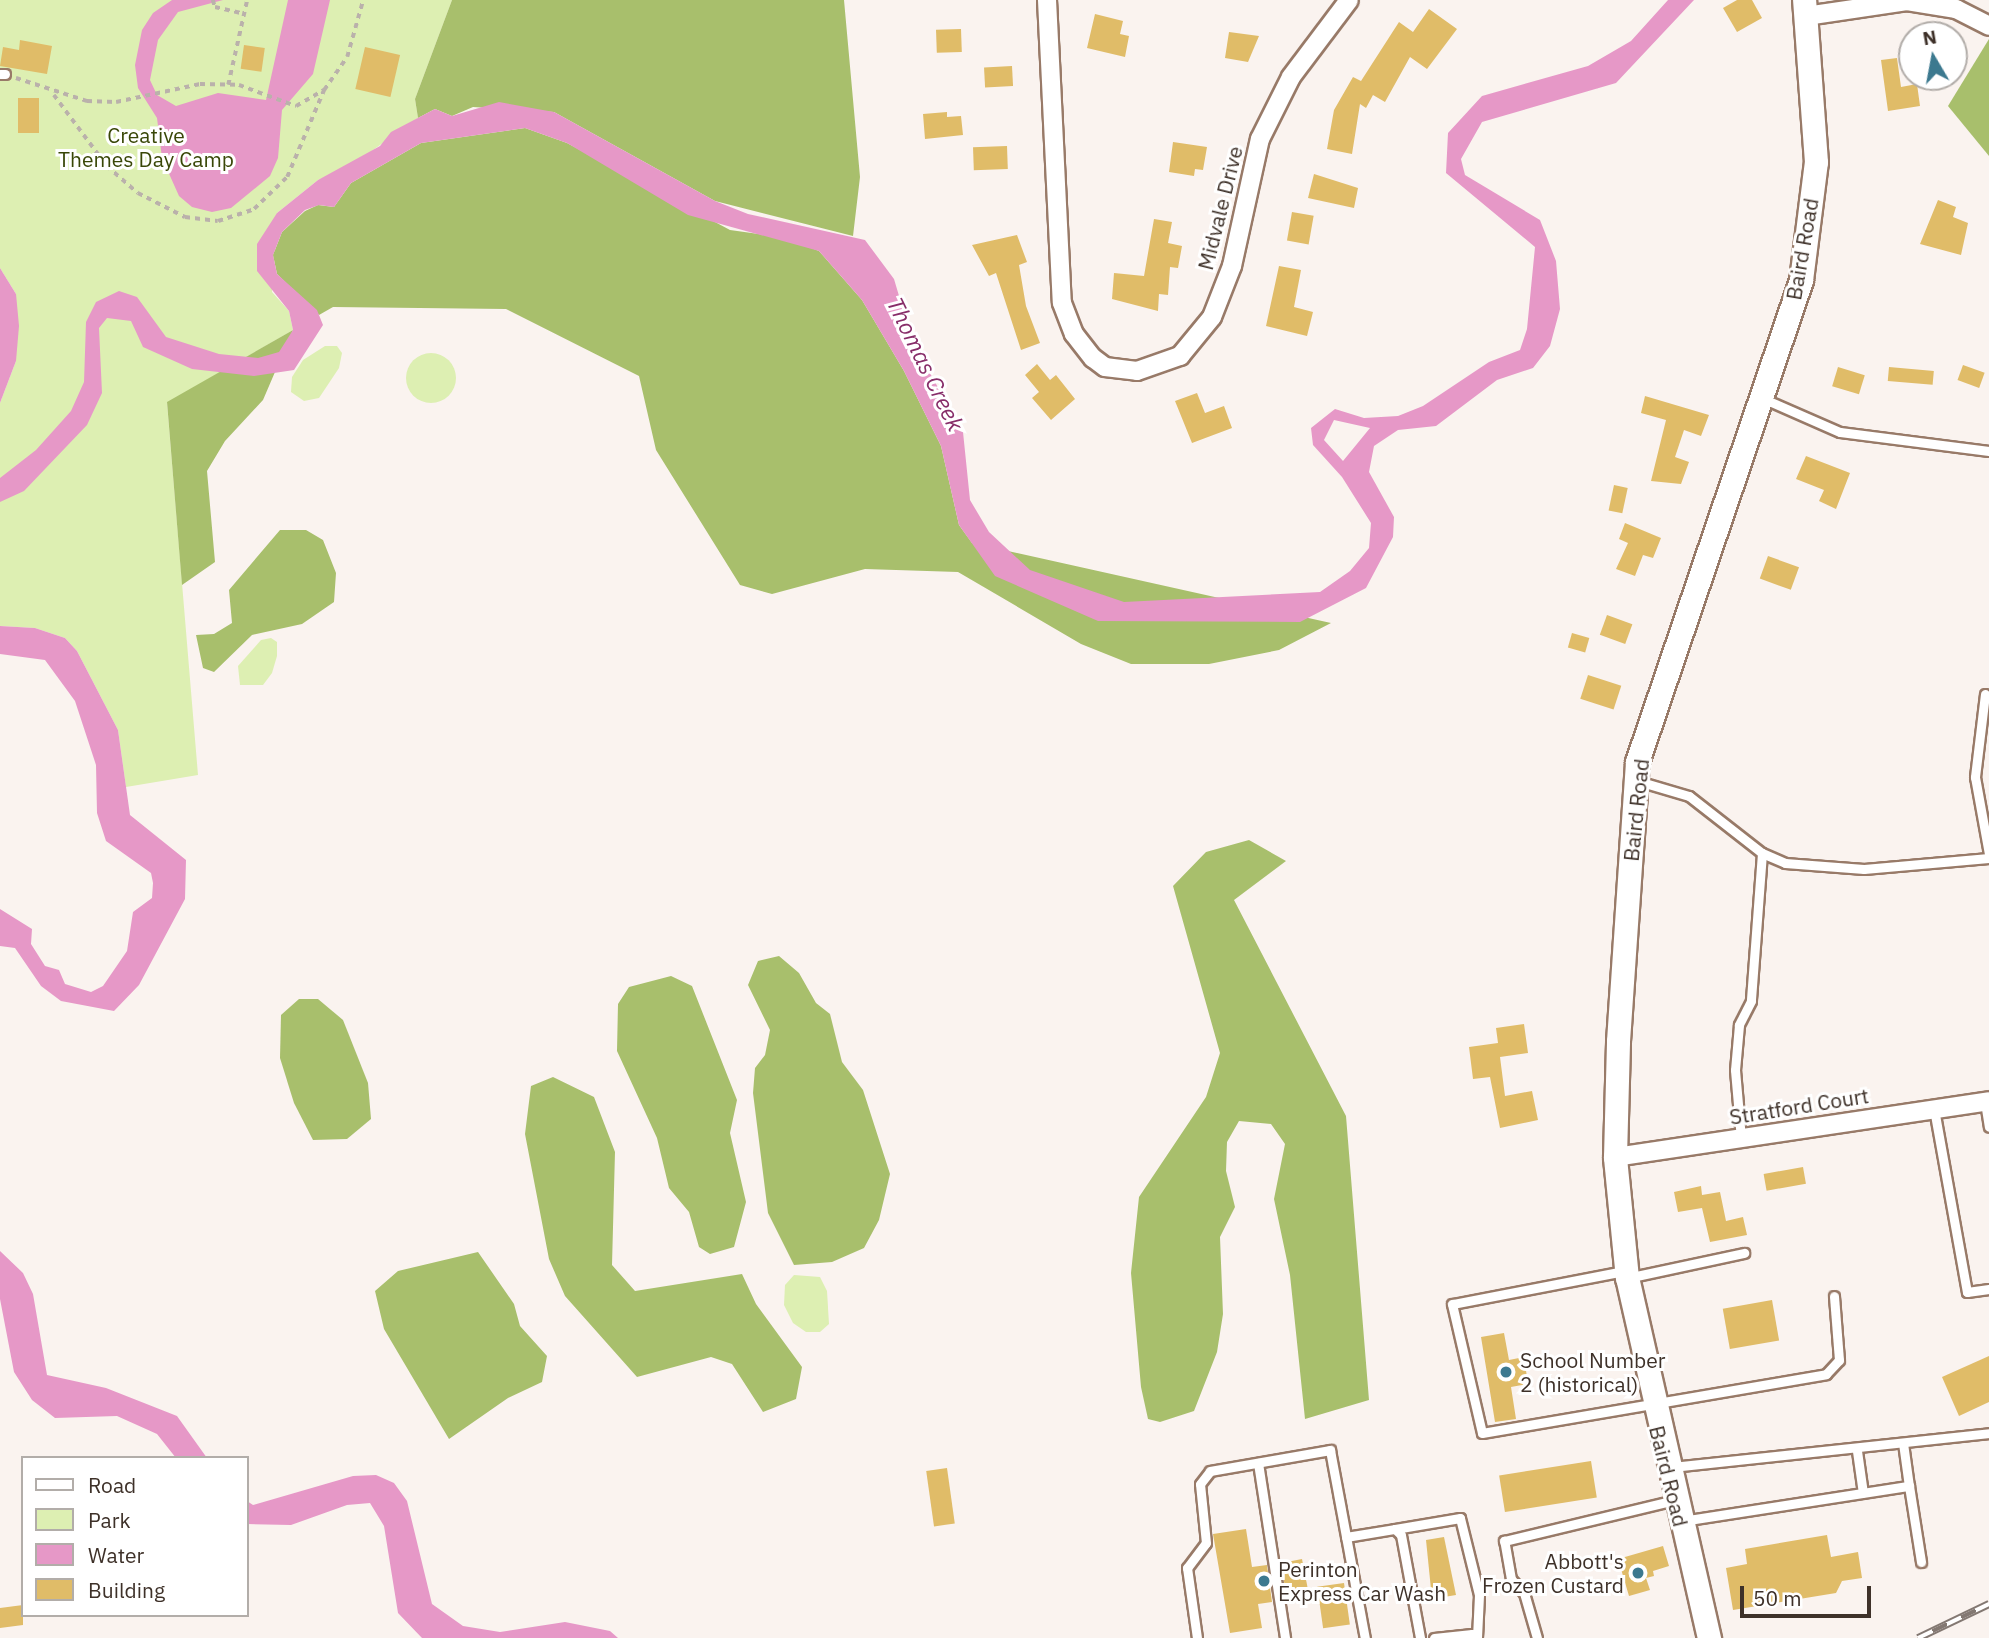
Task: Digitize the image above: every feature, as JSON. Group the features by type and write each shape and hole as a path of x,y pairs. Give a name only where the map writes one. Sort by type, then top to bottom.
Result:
{"street":[{"name":"Midvale Drive","path":"1047,0 1062,303 1073,334 1093,358 1105,367 1137,371 1180,356 1212,317 1232,266 1260,139 1291,77 1349,0"},
{"path":"1805,8 1907,1 1956,9 1989,26"},
{"name":"Baird Road","path":"1709,1638 1651,1401 1627,1275 1615,1157 1637,762 1801,280 1813,190 1805,8"},
{"name":"Stratford Court","path":"1615,1157 1987,1101"}],"lane":[{"path":"1762,398 1840,432 1989,451"},
{"path":"1636,780 1689,796 1762,853 1785,863 1864,869 1989,856 1975,777 1985,694"},
{"path":"1741,1138 1735,1070 1739,1025 1751,1001 1762,853"},
{"path":"1987,1101 1989,1128"},
{"path":"1934,1109 1967,1292 1989,1289"},
{"path":"1744,1253 1452,1304 1482,1433 1651,1401 1826,1374 1839,1360 1834,1296"},
{"path":"1667,1468 1857,1451 1989,1433"},
{"path":"1903,1443 1920,1562"},
{"path":"1197,1638 1187,1568 1206,1543 1200,1484 1210,1471 1330,1450 1365,1638"},
{"path":"1857,1451 1863,1493"},
{"path":"1258,1463 1285,1638"},
{"path":"1537,1638 1524,1593 1511,1578 1504,1541 1677,1510 1863,1493 1909,1486"},
{"path":"1346,1537 1460,1517 1479,1595 1478,1638"},
{"path":"1395,1529 1401,1535 1420,1638"},
{"path":"1434,1638 1472,1634 1478,1638"}],"path":[{"path":"213,0 215,7 244,15"},
{"path":"228,85 247,0"},
{"path":"53,93 107,166 138,193 185,217 218,221 254,209 287,177 324,90 347,57 363,0"},
{"path":"3,74 53,93 96,101 137,99 160,90 228,85 262,93 296,106 324,90"}],"green space":[{"name":"Creative Themes Day Camp","path":"0,0 452,0 415,99 418,118 352,165 318,180 277,213 272,292 289,311 293,330 167,403 198,775 126,787 118,730 77,651 65,638 35,628 0,626 0,403 16,361 16,294 0,268"},
{"path":"452,0 844,0 860,177 853,236 715,201 554,112 473,107 452,116 435,109 418,118 415,99"},
{"path":"1989,39 1989,156 1948,106 1957,91 1968,91 1968,73"},
{"path":"525,128 567,143 730,230 786,238 819,251 862,300 904,371 941,446 959,525 972,543 1331,623 1279,650 1209,664 1131,664 1081,644 958,572 865,569 772,594 740,585 656,450 639,376 506,309 333,307 319,315 277,274 273,255 282,232 305,211 318,205 334,207 351,183 421,143"},
{"path":"293,330 263,400 225,441 207,471 215,562 182,585 167,402"},
{"path":"325,346 337,346 342,353 339,368 319,398 304,401 291,392 292,377 303,360"},
{"path":"431,353 449,360 456,378 449,396 431,403 413,396 406,378 413,360"},
{"path":"280,530 306,530 323,540 336,573 334,602 302,624 252,635 214,672 203,668 196,635 214,634 232,623 229,590"},
{"path":"271,638 277,642 277,656 272,673 263,685 240,685 238,666 261,640"},
{"path":"1249,840 1286,861 1234,900 1346,1116 1369,1400 1305,1419 1290,1275 1274,1199 1285,1144 1271,1124 1239,1121 1227,1142 1226,1171 1235,1207 1220,1237 1223,1314 1217,1352 1194,1411 1160,1422 1148,1419 1141,1387 1131,1273 1139,1197 1206,1097 1220,1053 1173,886 1206,852"},
{"path":"779,956 799,973 816,1003 830,1014 842,1062 863,1090 890,1174 879,1220 864,1248 832,1262 794,1265 768,1213 753,1093 755,1068 765,1055 770,1030 748,985 758,961"},
{"path":"671,976 692,986 737,1100 730,1133 746,1202 734,1247 710,1254 699,1247 689,1212 669,1188 657,1138 617,1051 618,1004 629,987"},
{"path":"299,999 318,999 343,1020 368,1083 371,1119 347,1139 313,1140 294,1103 280,1058 281,1015"},
{"path":"553,1077 594,1097 615,1152 612,1265 635,1291 742,1274 756,1304 802,1367 796,1399 763,1412 732,1364 711,1357 637,1377 565,1296 549,1259 525,1134 531,1086"},
{"path":"478,1252 514,1304 520,1326 547,1356 542,1382 508,1398 449,1439 384,1329 375,1291 398,1271"},
{"path":"794,1275 820,1277 827,1291 829,1324 820,1332 806,1332 793,1323 784,1305 785,1285"}],"water":[{"path":"172,0 223,0 178,12 158,40 150,80 157,95 176,106 218,93 266,100 288,0 330,0 313,74 282,110 278,158 270,176 231,208 212,212 192,207 179,196 162,158 157,118 138,88 135,65 142,30 153,13"},
{"path":"1668,0 1694,0 1616,83 1482,122 1461,159 1465,175 1540,220 1556,261 1560,309 1550,346 1533,368 1497,380 1436,426 1398,430 1374,446 1369,472 1394,517 1393,537 1366,588 1300,622 1098,621 995,576 959,525 941,446 904,371 862,300 819,251 688,215 567,143 525,128 421,143 351,183 334,207 319,205 305,210 282,232 273,255 277,274 317,310 323,325 294,370 254,376 192,369 143,347 131,321 107,318 99,328 102,393 87,425 24,491 0,502 0,478 36,450 71,411 84,382 86,322 96,302 119,291 137,297 166,337 219,354 258,358 279,352 293,330 289,311 257,271 257,244 277,213 318,180 380,146 391,132 435,109 452,116 499,102 554,112 715,201 748,214 865,240 894,279 913,343 963,432 970,500 989,532 1030,570 1124,602 1320,592 1350,571 1369,548 1371,523 1342,477 1313,445 1311,428 1335,409 1364,418 1398,416 1423,406 1489,362 1520,350 1527,329 1535,247 1446,173 1448,133 1482,96 1588,66 1631,41","holes":["1334,420 1370,428 1343,461 1324,440"]},
{"path":"0,268 16,294 19,326 16,361 0,403"},
{"path":"0,626 35,628 65,638 77,651 118,730 130,815 186,860 185,899 139,985 114,1011 61,1001 41,986 15,948 0,946 0,909 32,929 31,944 45,966 59,970 65,984 91,992 103,986 127,951 133,912 152,898 153,883 151,873 106,841 97,813 96,765 75,701 45,660 0,654"},
{"path":"0,1251 23,1273 33,1294 47,1375 106,1388 177,1416 206,1456 174,1456 157,1434 117,1416 55,1418 32,1400 14,1372 0,1299"},
{"path":"376,1475 394,1483 407,1501 432,1604 463,1626 500,1632 565,1622 610,1631 618,1638 422,1638 398,1613 384,1526 370,1503 347,1505 291,1525 248,1524 248,1502 253,1505 353,1476"}],"building":[{"path":"1737,0 1752,0 1762,18 1737,32 1723,8"},
{"path":"1429,9 1457,29 1427,69 1410,57 1385,102 1373,95 1366,108 1360,104 1352,154 1327,149 1334,110 1353,77 1361,81 1399,22 1413,32"},
{"path":"1095,14 1123,21 1120,34 1129,36 1125,57 1087,48"},
{"path":"961,29 962,52 937,53 936,30"},
{"path":"1229,32 1259,36 1248,62 1225,58"},
{"path":"20,40 52,46 47,74 0,66 3,47 19,50"},
{"path":"244,45 265,48 261,72 241,69"},
{"path":"365,47 400,55 390,97 355,89"},
{"path":"1897,58 1898,91 1918,91 1920,106 1888,111 1881,60"},
{"path":"1012,66 1013,86 985,87 984,67"},
{"path":"18,98 39,98 39,133 18,133"},
{"path":"947,112 947,117 961,116 963,135 925,139 923,114"},
{"path":"1173,142 1207,147 1203,170 1195,169 1194,176 1169,172"},
{"path":"1007,146 1008,169 974,170 973,147"},
{"path":"1314,174 1358,188 1354,208 1308,198"},
{"path":"1938,200 1956,207 1953,217 1968,223 1961,255 1920,244"},
{"path":"1292,212 1314,216 1309,244 1287,241"},
{"path":"1154,219 1172,222 1168,243 1182,246 1178,268 1170,267 1168,295 1159,294 1158,311 1112,299 1114,273 1144,276"},
{"path":"1017,235 1027,262 1019,265 1026,306 1040,343 1021,350 996,273 989,276 972,245"},
{"path":"1279,266 1301,270 1294,307 1313,312 1307,336 1266,326"},
{"path":"1037,364 1050,380 1056,375 1075,399 1051,420 1032,398 1039,392 1025,375"},
{"path":"1963,365 1985,373 1979,388 1958,380"},
{"path":"1838,367 1865,375 1859,394 1832,386"},
{"path":"1889,367 1934,371 1933,385 1888,381"},
{"path":"1197,393 1205,413 1224,406 1232,428 1192,443 1175,401"},
{"path":"1645,396 1709,415 1701,436 1684,430 1675,457 1689,462 1681,484 1651,481 1666,420 1641,413"},
{"path":"1806,456 1850,473 1836,509 1819,501 1824,490 1796,479"},
{"path":"1614,485 1628,488 1622,513 1609,510"},
{"path":"1625,523 1661,538 1653,558 1643,555 1635,576 1616,569 1628,543 1619,539"},
{"path":"1768,556 1799,567 1791,590 1760,579"},
{"path":"1607,615 1632,624 1625,644 1600,635"},
{"path":"1572,633 1589,638 1585,652 1568,647"},
{"path":"1588,675 1621,686 1614,710 1580,699"},
{"path":"1524,1024 1528,1053 1500,1057 1505,1096 1532,1091 1538,1120 1500,1128 1490,1077 1473,1079 1469,1047 1498,1043 1496,1028"},
{"path":"1803,1167 1806,1184 1767,1191 1764,1174"},
{"path":"1701,1186 1702,1195 1720,1192 1726,1221 1743,1217 1747,1235 1710,1242 1702,1208 1678,1212 1674,1192"},
{"path":"1772,1300 1779,1340 1730,1349 1723,1309"},
{"name":"School Number 2 (historical)","path":"1504,1333 1509,1360 1524,1357 1528,1384 1511,1387 1516,1419 1495,1422 1481,1337"},
{"path":"1989,1356 1989,1402 1959,1416 1942,1377"},
{"path":"1591,1461 1597,1498 1505,1512 1499,1476"},
{"path":"947,1468 955,1523 934,1526 926,1471"},
{"name":"Perinton Express Car Wash","path":"1246,1529 1252,1567 1267,1565 1272,1602 1258,1604 1262,1628 1230,1633 1213,1534"},
{"path":"1827,1535 1831,1557 1858,1552 1862,1578 1842,1581 1836,1593 1733,1610 1726,1568 1747,1564 1745,1549"},
{"path":"1444,1537 1456,1595 1432,1599 1426,1540"},
{"name":"Abbott's Frozen Custard","path":"1663,1546 1669,1566 1653,1571 1654,1576 1646,1578 1650,1590 1629,1596 1618,1559"},
{"path":"1302,1559 1309,1595 1287,1600 1280,1563"},
{"path":"1344,1583 1350,1625 1323,1628 1317,1587"},
{"path":"21,1605 23,1625 0,1628 0,1608"}],"railway":[{"path":"1918,1638 1989,1604"}],"place":[{"name":"School Number 2 (historical)","path":"1506,1372"},
{"name":"Abbott's Frozen Custard","path":"1638,1573"},
{"name":"Perinton Express Car Wash","path":"1264,1581"}],"water label":[{"name":"Thomas Creek","path":"926,364"}]}
